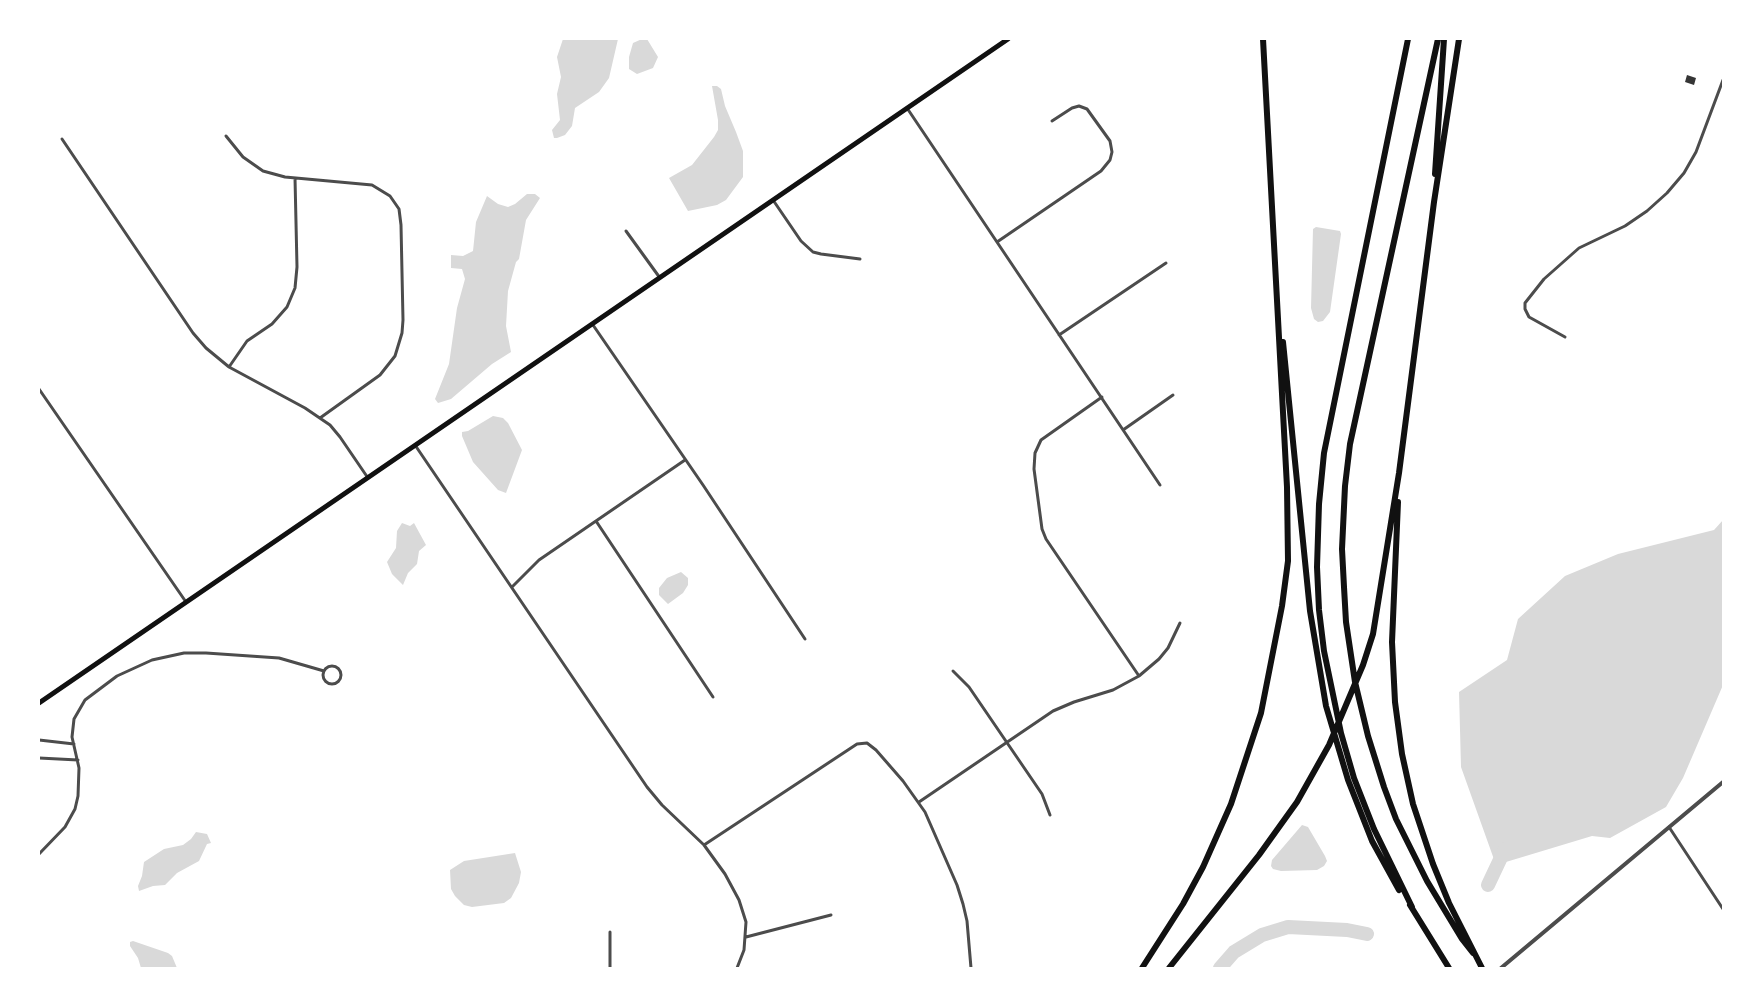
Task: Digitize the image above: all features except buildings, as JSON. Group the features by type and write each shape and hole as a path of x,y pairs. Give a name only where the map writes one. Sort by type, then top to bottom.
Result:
{"highway":[{"path":"1142,968 1183,904 1203,867 1231,804 1261,713 1278,632 1288,561 1262,39"},
{"path":"1351,779 1324,651 1319,610 1317,567 1319,504 1324,453 1408,39"},
{"path":"1438,39 1350,444 1342,549 1346,622 1355,682 1368,736 1384,787 1411,850 1444,911 1473,952"},
{"path":"1434,202 1444,39"},
{"path":"1169,968 1279,829 1314,774 1352,696 1372,634 1399,473 1434,202 1459,39"},
{"path":"1274,263 1315,652 1330,726 1381,859 1449,968"},
{"path":"1399,473 1392,642 1394,691 1400,740 1410,793 1427,848 1449,903 1482,968"}],"main road":[{"path":"39,703 1008,39"}],"street":[{"path":"1565,338 1529,317 1525,303 1561,262 1579,248 1637,218 1657,203 1677,183 1696,152 1723,80"},
{"path":"997,242 1101,171 1110,160 1112,152 1110,141 1087,109 1079,106 1072,108 1052,121"},
{"path":"907,108 1160,485"},
{"path":"226,136 243,157 253,165 275,175 372,185 390,196 401,217 403,320 402,333 395,356 380,375 320,418"},
{"path":"63,139 193,333 206,348 229,367 320,418 340,437 368,478"},
{"path":"229,367 247,341 272,324 287,307 295,288 297,267 295,178"},
{"path":"773,200 808,248 821,254 860,259"},
{"path":"626,231 660,278"},
{"path":"1059,335 1166,263"},
{"path":"593,325 805,639"},
{"path":"39,388 186,602"},
{"path":"1123,430 1173,395"},
{"path":"1102,397 1041,440 1035,453 1034,469 1042,529 1046,539 1139,676"},
{"path":"415,445 647,787 662,805 704,845 718,863 739,900 746,922 744,950 737,968"},
{"path":"512,587 539,560 685,460"},
{"path":"596,521 713,697"},
{"path":"919,802 1063,706 1113,690 1139,676 1168,648 1180,623"},
{"path":"39,854 58,836 75,809 80,782 72,728 74,719 85,700 123,673 152,660 184,653 241,654 279,658 324,670 331,666 338,668 341,674 339,681 333,684 327,682 323,677 324,670"},
{"path":"953,671 969,687 1042,794 1050,815"},
{"path":"39,740 74,744"},
{"path":"704,845 861,742 867,743 876,750 919,802 957,885 967,921 971,968"},
{"path":"39,758 78,760"},
{"path":"1501,968 1723,782"},
{"path":"1669,827 1723,909"},
{"path":"746,937 831,915"},
{"path":"610,932 610,968"}],"shaded area":[{"path":"563,39 618,39 609,78 599,92 575,108 572,126 565,135 554,138 552,130 560,120 557,94 561,77 557,57"},
{"path":"647,39 658,57 653,68 637,74 629,69 629,57 633,43"},
{"path":"712,86 721,89 725,106 743,151 743,177 726,200 717,205 688,211 669,178 692,165 718,130"},
{"path":"527,194 535,194 540,198 526,220 519,259 516,262 508,291 506,326 511,352 492,364 451,399 438,403 435,399 449,364 457,308 465,279 462,269 451,268 451,255 463,256 473,251 476,222 487,196 498,204 508,207"},
{"path":"1316,227 1340,231 1341,234 1330,312 1323,321 1318,322 1314,319 1311,308 1313,229"},
{"path":"493,416 503,418 508,423 522,450 506,493 498,490 473,462 462,436 462,432 468,431"},
{"path":"1723,520 1723,685 1683,778 1666,807 1610,838 1592,836 1496,865 1461,767 1459,692 1507,660 1518,619 1565,576 1618,554 1714,530"},
{"path":"402,523 410,526 414,523 426,545 419,551 417,564 408,573 403,585 392,574 387,562 396,548 397,531"},
{"path":"681,572 688,578 688,585 683,593 668,604 659,595 659,588 667,578"},
{"path":"1302,825 1308,827 1325,856 1327,861 1324,866 1317,870 1281,871 1273,869 1272,860"},
{"path":"196,832 207,834 211,843 207,844 199,861 177,873 165,885 139,891 138,886 144,862 164,849 183,845"},
{"path":"515,853 521,872 519,883 511,898 504,903 472,907 464,905 455,896 451,889 450,870 464,861"},
{"path":"130,942 168,953 172,956 177,968 141,968 130,946"}],"waterway":[{"path":"1488,885 1505,849"},
{"path":"1220,968 1234,952 1262,935 1288,927 1347,930 1367,934"}]}
